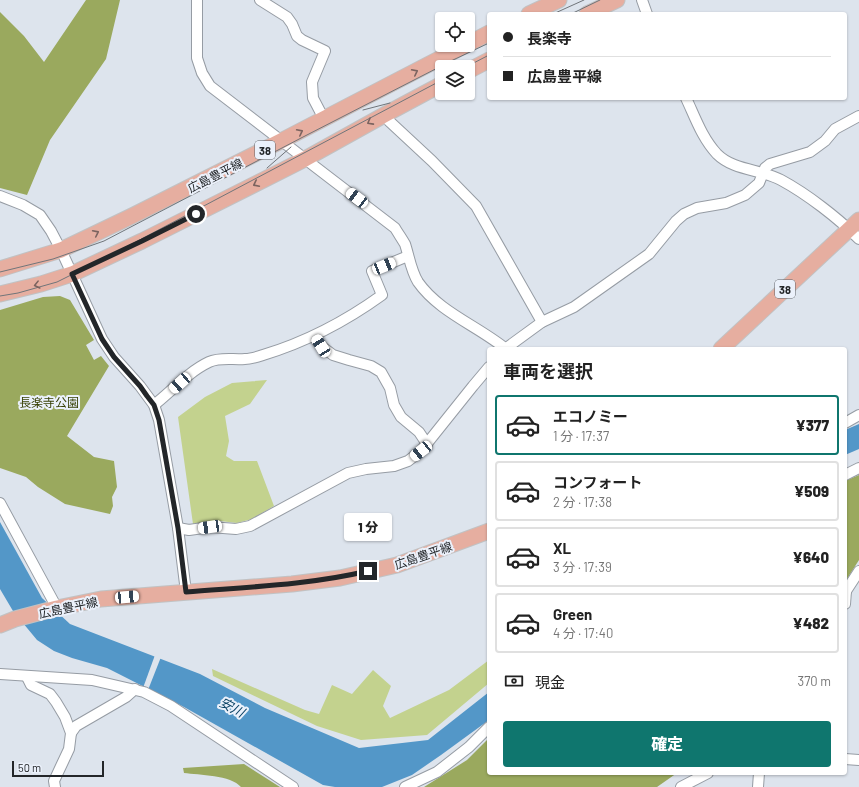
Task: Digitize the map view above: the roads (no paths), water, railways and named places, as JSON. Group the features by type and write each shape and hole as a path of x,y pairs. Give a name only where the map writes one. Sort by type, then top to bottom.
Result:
{"main road":[{"path":"533,12 559,0"},
{"path":"591,12 617,0"},
{"name":"広島豊平線","path":"475,41 487,34"},
{"name":"広島豊平線","path":"0,269 61,250 281,141 453,52"},
{"path":"475,67 487,61"},
{"name":"38","path":"0,294 41,284 72,274 142,241 305,159 435,88"},
{"name":"38","path":"723,347 856,230"},
{"name":"広島豊平線","path":"0,625 15,619 57,608 101,599 292,584 340,578 397,565 487,532"}],"street":[{"path":"197,0 197,58 202,73 210,86 395,228 404,243 417,280 428,295 451,313 491,337 503,347"},
{"path":"260,0 274,4 287,17 297,36 302,40 325,51 312,82 313,98 324,119"},
{"path":"642,0 646,12"},
{"path":"687,100 706,139 718,155 732,164 780,180 807,196 856,230"},
{"path":"386,114 389,121 432,161 476,206 542,322"},
{"path":"508,347 542,322 574,307 649,254 676,221 684,214 697,208 726,203 745,195 759,183 765,168 770,164 810,152 825,142 835,129 859,116"},
{"path":"0,196 23,205 40,215 51,231 61,250 102,339 114,357 140,386 154,405 159,420 178,528 186,592"},
{"path":"154,405 188,375 209,362 223,359 247,359 263,355 314,336 364,308 382,295 372,271 408,256"},
{"path":"314,336 321,346 333,355 371,366 381,372 390,388 394,405 401,417 419,432 427,444"},
{"path":"178,528 189,530 210,527 236,529 250,526 348,473 366,469 394,466 408,461 421,451 487,369"},
{"path":"847,422 859,415"},
{"path":"847,474 859,468"},
{"path":"0,503 57,608"},
{"path":"847,589 859,571"},
{"path":"0,674 27,677 92,680 144,692 171,706 293,787"},
{"path":"27,677 31,685 50,694 65,717 71,732 69,749 52,785"},
{"path":"71,732 76,726 108,706 122,700 135,689"},
{"path":"405,787 437,772 469,747 487,730"},
{"path":"847,759 859,760"},
{"path":"681,787 704,775"},
{"path":"758,787 759,775"}],"water":[{"path":"859,424 859,449 847,454 847,429"},
{"name":"安川","path":"0,522 42,598 70,624 200,674 265,708 359,748 428,740 487,694 487,721 412,775 382,787 335,787 323,785 184,707 107,668 54,651 37,640 13,611 0,589"}],"tram line":[{"path":"557,12 584,0"},
{"path":"575,12 600,0"},
{"path":"0,272 53,259 104,241 303,137 487,44"},
{"path":"475,62 487,56"},
{"path":"0,296 18,293 57,282 113,254 435,84"},
{"path":"363,110 390,103"},
{"path":"267,168 291,147"}],"park label":[{"name":"長楽寺公園","path":"49,402"}]}
